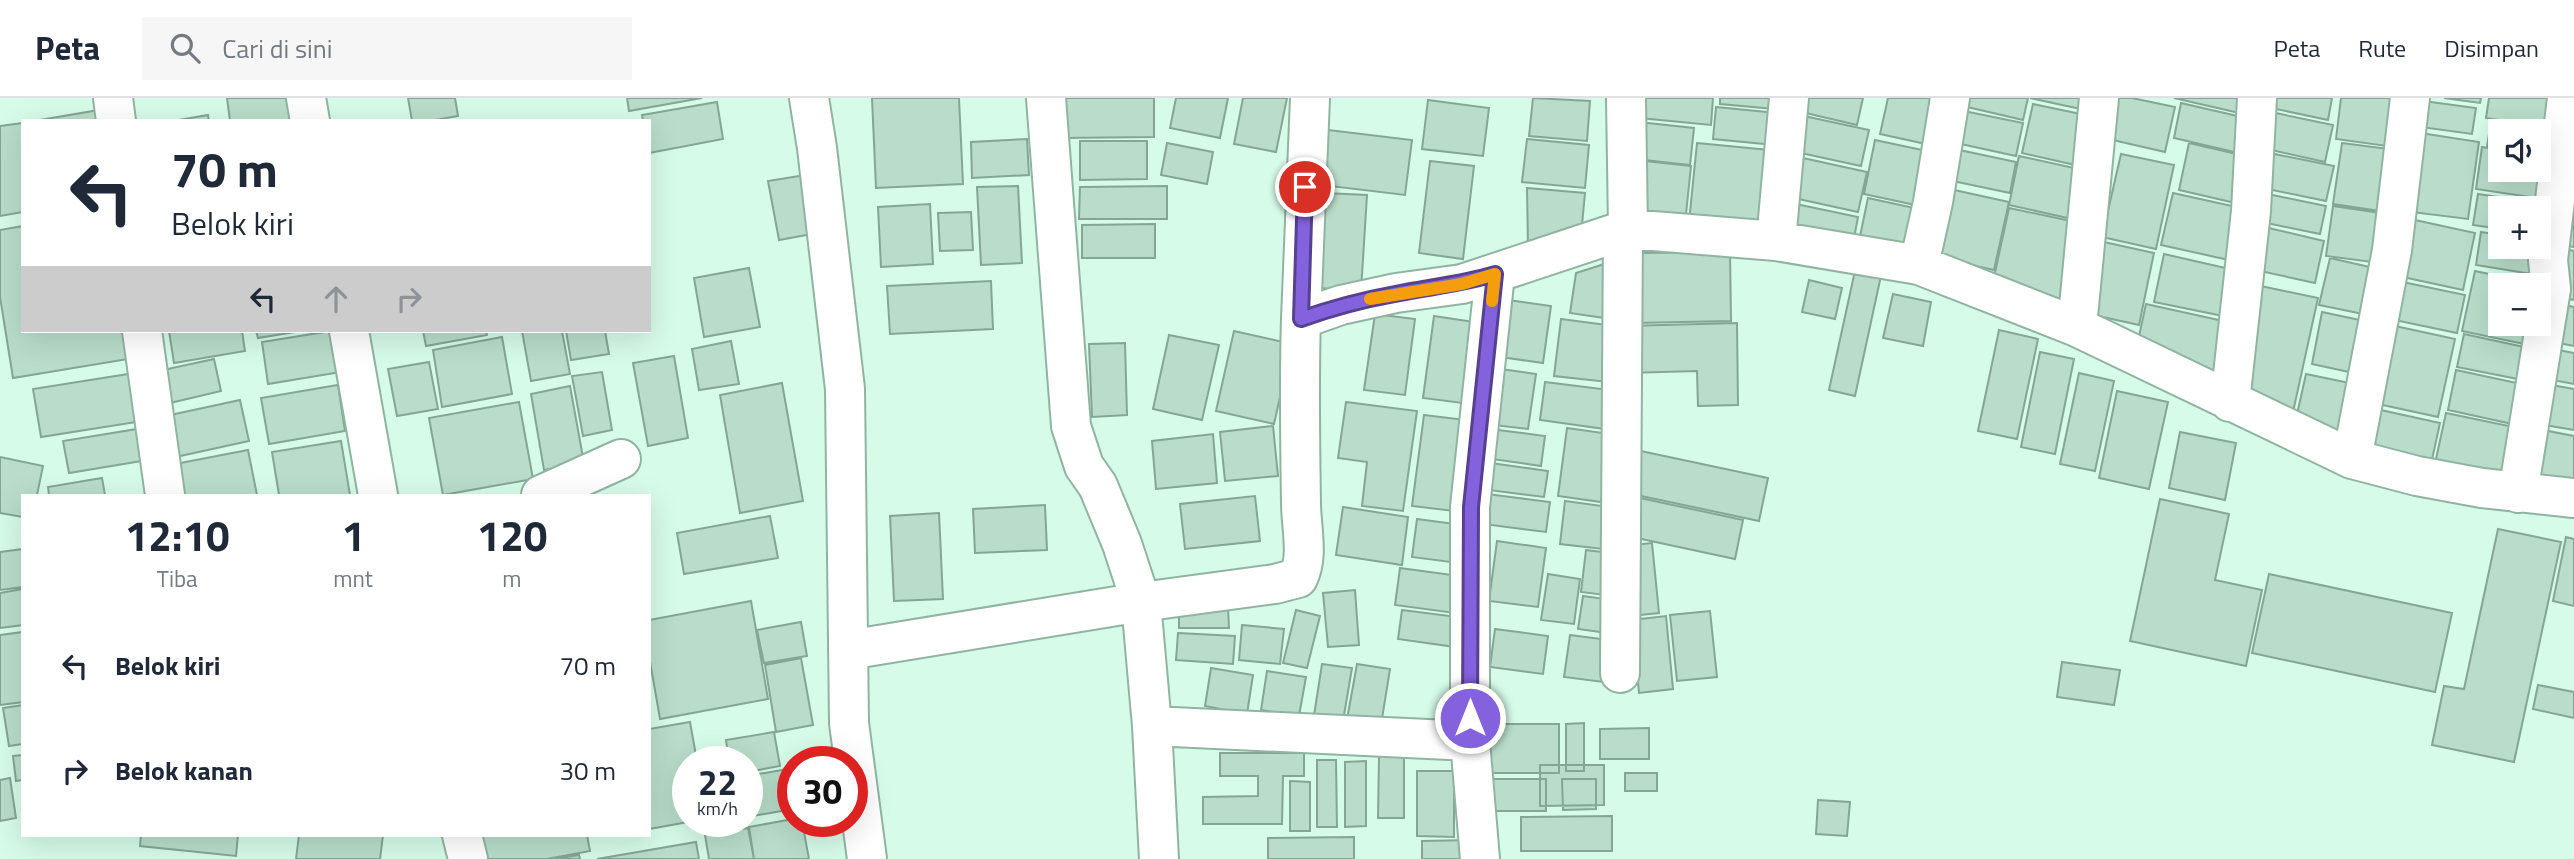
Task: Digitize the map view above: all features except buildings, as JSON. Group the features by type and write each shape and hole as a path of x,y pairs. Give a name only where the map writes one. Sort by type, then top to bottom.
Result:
{"street":[{"path":"113,98 116,119"},
{"path":"306,98 310,119"},
{"path":"809,98 845,389 849,723 867,859"},
{"path":"1045,98 1071,426 1084,466 1098,486 1122,544 1141,602 1152,726 1159,859"},
{"path":"848,650 1141,602 1275,584 1298,578 1304,557 1301,510 1301,319 1310,98"},
{"path":"1620,673 1626,98"},
{"path":"1776,241 1789,98"},
{"path":"1919,265 1950,98"},
{"path":"2077,327 2099,98"},
{"path":"2230,402 2251,211 2257,98"},
{"path":"2352,459 2392,250 2410,98"},
{"path":"2518,493 2551,289 2548,260 2567,98"},
{"path":"1301,319 1341,305 1396,293 1462,284 1626,230 1776,241 1919,265 2077,327 2352,459 2417,476 2518,493 2574,498"},
{"path":"1480,859 1470,741 1471,507 1495,274"},
{"path":"142,333 165,494"},
{"path":"349,333 379,494"},
{"path":"543,494 621,458"},
{"path":"1152,726 1470,741"},
{"path":"462,837 468,859"}],"slow traffic":[{"path":"1370,299 1462,284 1495,274 1492,301"}],"route":[{"path":"1305,187 1301,319 1341,305 1396,293 1462,284 1495,274 1471,507 1470,718"}]}
